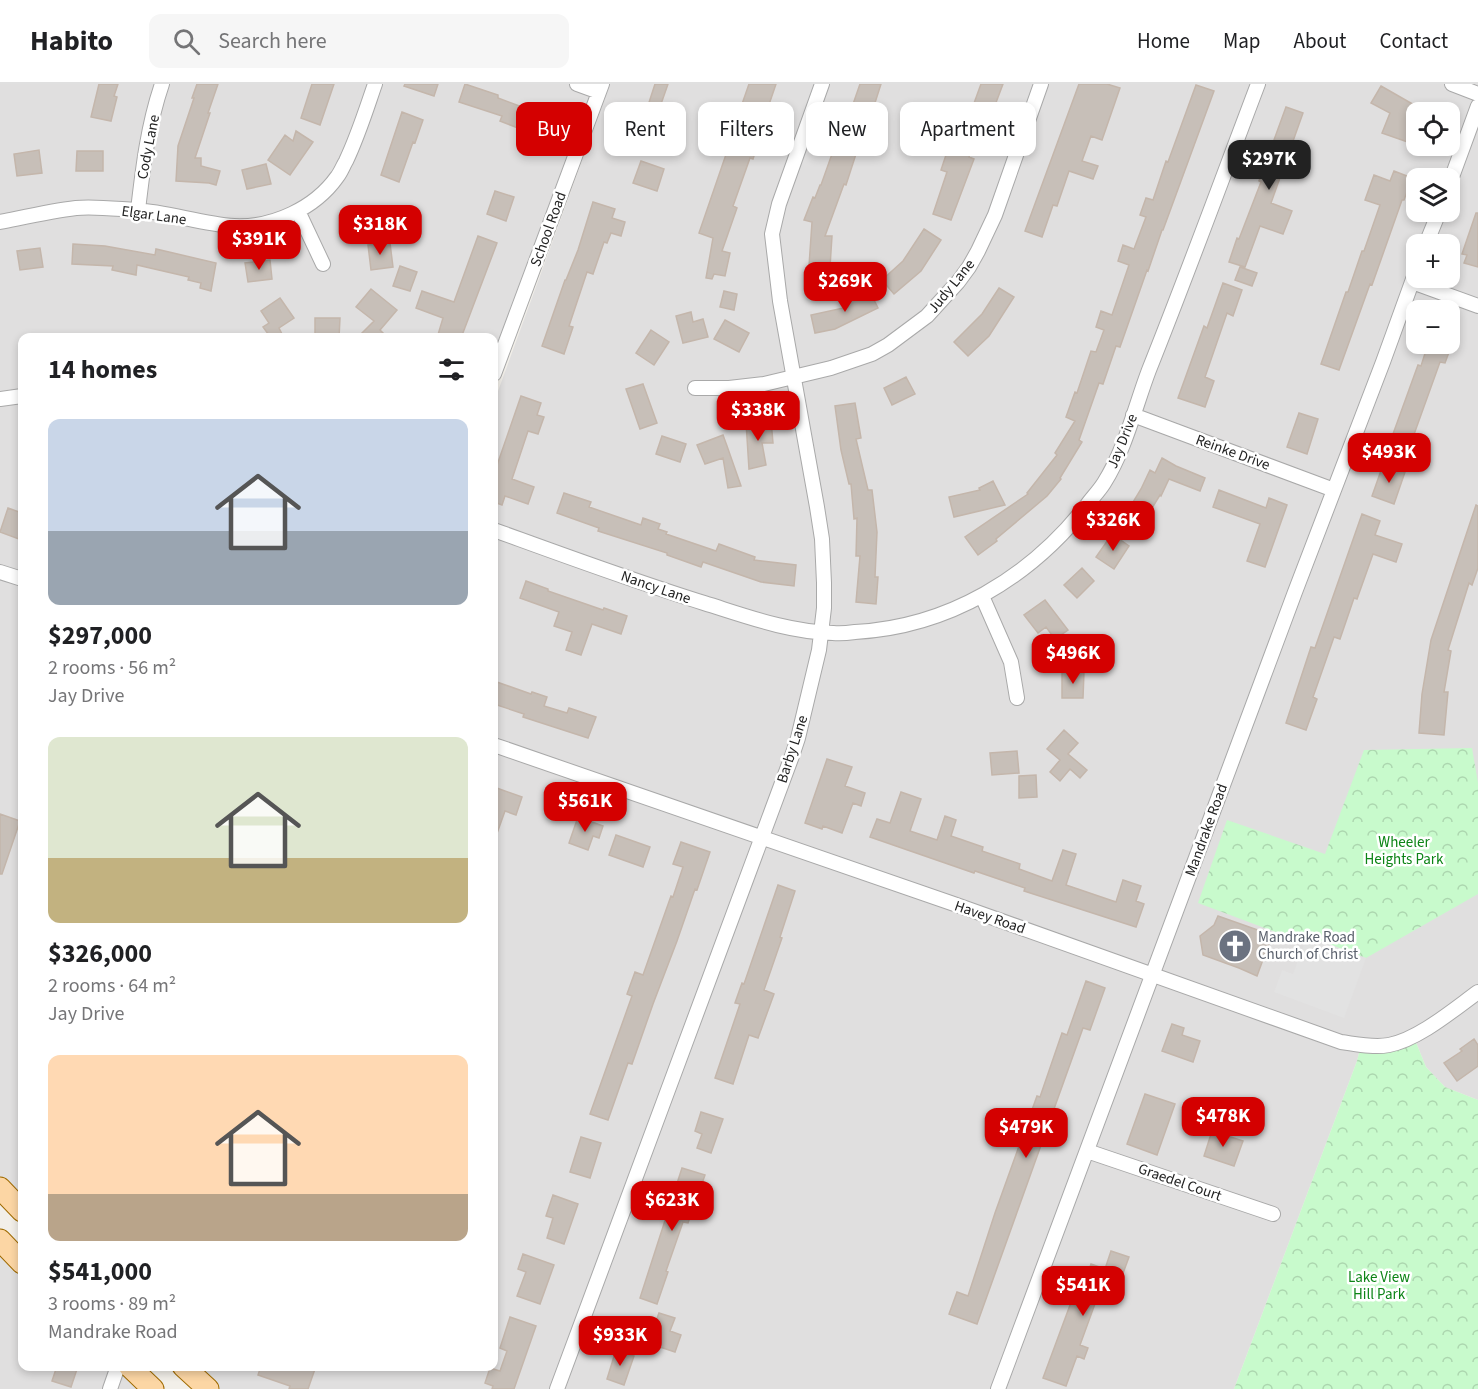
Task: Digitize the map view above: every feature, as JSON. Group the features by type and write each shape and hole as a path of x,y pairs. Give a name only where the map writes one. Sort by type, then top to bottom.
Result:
{"main road":[{"path":"0,1188 18,1206"},
{"path":"0,1240 18,1259"},
{"path":"134,1371 153,1389"},
{"path":"188,1371 208,1389"}],"street":[{"name":"Cody Lane","path":"138,210 145,153 162,84"},
{"name":"Elgar Lane","path":"0,222 78,207 138,210 235,226 253,226 269,222 298,211 311,203 338,176 352,148 375,84"},
{"path":"577,84 600,88"},
{"name":"Barby Lane","path":"557,1389 798,738 819,650 824,608 822,539 780,301 772,234 779,204 822,84"},
{"name":"Judy Lane","path":"695,388 753,385 831,368 872,354 927,316 958,282 978,251 994,215 1041,84"},
{"name":"Jay Drive","path":"821,632 877,631 920,622 952,611 982,596 1021,571 1072,525 1104,484 1119,454 1258,84"},
{"path":"1452,84 1478,94"},
{"name":"School Road","path":"498,363 600,88"},
{"path":"1455,168 1478,106"},
{"path":"298,211 323,264"},
{"name":"Mandrake Road","path":"998,1389 1410,288"},
{"path":"1438,288 1478,306"},
{"path":"0,399 18,397"},
{"name":"Reinke Drive","path":"1132,415 1334,490"},
{"name":"Nancy Lane","path":"498,531 678,595 772,625 821,632"},
{"path":"0,572 18,578"},
{"path":"982,596 1011,662 1017,698"},
{"name":"Havey Road","path":"498,746 1341,1041 1373,1046 1388,1045 1426,1029 1478,992"},
{"name":"Graedel Court","path":"1087,1151 1273,1214"},
{"path":"110,1389 116,1371"}],"shaded area":[{"path":"0,84 602,84 592,111 592,102 516,102 516,156 575,156 498,363 498,333 18,333 18,1207 0,1188"},
{"path":"610,84 1478,84 1478,1100 1445,1087 1426,1067 1413,1035 1361,1045 1234,1389 220,1389 201,1371 498,1371 498,391 584,156 592,156 592,133"},
{"path":"1307,936 1366,958 1344,1018 1274,992 1282,970 1293,974"},
{"path":"0,1240 18,1259 18,1371 133,1371 153,1389 0,1389"}],"green space":[{"name":"Wheeler Heights Park","path":"1472,748 1478,783 1478,894 1366,958 1307,936 1283,935 1198,903 1227,820 1325,854 1364,750"},
{"name":"Lake View Hill Park","path":"1413,1035 1426,1067 1445,1087 1478,1100 1478,1389 1234,1389 1361,1045"}],"building":[{"path":"99,84 118,84 111,121 91,117"},
{"path":"197,84 218,84 195,158 201,158 201,166 220,171 216,185 176,181 178,146"},
{"path":"312,84 334,84 320,125 301,118"},
{"path":"405,84 438,84 434,96 404,86"},
{"path":"465,84 498,95 498,98 516,105 516,127 500,121 502,116 459,102"},
{"path":"655,84 668,84 662,102 649,102"},
{"path":"749,84 776,84 770,102 743,102"},
{"path":"860,84 881,84 875,102 854,102"},
{"path":"981,84 1003,84 996,102 974,102"},
{"path":"1079,84 1107,84 1120,88 1102,140 1091,136 1082,161 1098,166 1093,179 1069,171 1057,206 1053,205 1042,237 1025,231"},
{"path":"1196,85 1214,91 1120,347 1116,346 1103,384 1099,383 1079,440 1082,442 1061,479 1047,496 978,555 965,537 1028,494 1057,455 1055,453 1075,421 1066,417 1091,351 1096,352 1104,330 1096,327 1101,311 1112,315 1129,265 1118,261 1123,245 1134,249 1146,217 1140,215 1146,198 1153,200"},
{"path":"1381,86 1409,102 1406,102 1406,141 1382,133 1390,113 1371,103"},
{"path":"1286,107 1303,113 1271,203 1292,211 1283,234 1260,226 1245,267 1229,262 1261,182 1259,181"},
{"path":"402,112 423,120 399,182 381,175"},
{"path":"296,131 313,142 290,175 268,160 285,135 293,141"},
{"path":"39,150 42,173 17,176 14,154"},
{"path":"77,151 103,151 103,171 76,171"},
{"path":"725,156 754,156 753,159 750,158 733,206 737,208 722,251 730,253 725,276 714,274 712,279 706,278 713,238 699,233"},
{"path":"831,156 855,156 825,236 832,236 830,267 809,266 812,222 804,220 813,197 815,198"},
{"path":"946,156 969,156 974,159 951,220 933,214 947,172 941,170"},
{"path":"641,161 664,169 657,191 633,183"},
{"path":"266,164 271,184 247,189 242,170"},
{"path":"1394,171 1406,176 1406,194 1339,370 1321,364 1380,205 1365,200 1374,175 1390,181"},
{"path":"495,191 514,197 506,221 487,214"},
{"path":"593,202 615,209 612,218 625,222 621,236 611,233 607,243 604,242 593,274 587,272 569,326 573,327 564,354 542,346 578,250"},
{"path":"358,207 373,227 359,238 344,217"},
{"path":"1476,213 1478,213 1478,267 1464,263 1467,255 1462,254"},
{"path":"924,229 941,240 921,271 894,294 882,280 903,261"},
{"path":"478,236 497,243 463,333 438,333 443,318 416,308 422,291 454,302"},
{"path":"390,243 393,267 371,270 368,245"},
{"path":"73,244 105,246 155,255 156,249 216,263 211,291 200,288 201,283 188,280 189,277 137,265 136,275 112,270 113,266 72,264"},
{"path":"40,248 43,267 20,270 17,251"},
{"path":"270,260 272,279 248,282 245,263"},
{"path":"400,266 417,272 410,291 393,286"},
{"path":"1240,267 1257,273 1252,286 1235,280"},
{"path":"1223,283 1242,290 1233,316 1227,313 1205,377 1214,381 1205,407 1178,398 1204,326 1207,328"},
{"path":"999,288 1014,297 989,336 968,356 954,342 982,314"},
{"path":"371,289 397,310 380,330 383,333 362,333 374,321 356,307"},
{"path":"869,290 878,308 835,329 815,333 811,315 848,307 845,301"},
{"path":"724,291 737,294 734,310 720,307"},
{"path":"280,298 294,318 279,328 282,333 267,333 263,327 269,323 261,311"},
{"path":"691,312 693,322 703,319 708,337 683,343 676,316"},
{"path":"315,318 340,318 339,333 315,333"},
{"path":"725,320 749,333 739,352 714,339"},
{"path":"651,330 669,342 654,365 636,353"},
{"path":"1425,354 1448,354 1445,363 1440,362 1408,451 1389,445 1418,365 1421,366"},
{"path":"906,377 915,394 892,405 884,388"},
{"path":"643,384 657,423 640,429 626,389"},
{"path":"521,396 541,403 537,415 544,417 538,434 528,431 512,479 534,487 528,504 505,496 502,505 498,504 498,462"},
{"path":"855,403 861,438 856,439 868,490 872,490 877,532 876,604 856,602 860,556 856,556 857,518 854,519 851,484 849,484 841,450 835,406"},
{"path":"1299,413 1318,419 1307,454 1287,447"},
{"path":"771,420 773,443 762,443 766,465 749,469 746,422"},
{"path":"723,435 741,486 728,488 723,458 705,464 697,445"},
{"path":"662,436 686,444 680,462 656,454"},
{"path":"1162,458 1205,478 1200,491 1169,479 1161,496 1141,526 1124,517 1150,470 1155,473"},
{"path":"1383,465 1405,472 1394,504 1372,496"},
{"path":"993,481 1005,505 954,517 949,497 980,490 979,488"},
{"path":"1219,490 1266,508 1269,498 1287,505 1265,567 1247,561 1260,524 1213,507"},
{"path":"564,493 591,502 589,507 641,525 643,518 660,524 658,529 667,532 666,534 716,551 719,544 755,557 754,560 796,565 794,586 761,582 703,562 701,567 667,555 667,553 598,531 599,528 557,513"},
{"path":"1476,505 1478,506 1478,568 1472,585 1469,583 1448,650 1451,651 1444,692 1448,692 1444,735 1419,733 1422,694 1431,640"},
{"path":"8,508 18,512 18,539 0,532"},
{"path":"1362,514 1380,521 1375,535 1402,544 1396,562 1373,554 1340,639 1334,637 1313,697 1317,699 1306,730 1286,723 1311,647 1315,648"},
{"path":"1112,534 1129,546 1114,569 1096,557"},
{"path":"1082,568 1094,581 1077,598 1064,585"},
{"path":"526,581 548,589 548,591 627,616 621,634 592,624 581,655 566,650 572,632 554,626 559,612 520,598"},
{"path":"1045,600 1068,630 1055,639 1046,627 1038,633 1024,615"},
{"path":"1062,671 1084,672 1083,698 1062,698"},
{"path":"498,682 547,697 544,706 567,713 569,708 596,717 588,738 523,717 524,714 498,705"},
{"path":"1064,730 1078,743 1068,754 1087,770 1080,778 1070,769 1060,781 1050,772 1060,760 1047,749"},
{"path":"1017,751 1019,773 992,775 990,753"},
{"path":"827,759 852,767 845,786 865,793 861,806 853,803 842,833 823,826 822,829 805,823"},
{"path":"1036,775 1037,797 1019,798 1019,776"},
{"path":"498,788 522,797 516,815 505,811 498,831"},
{"path":"901,792 921,799 910,831 937,840 945,816 956,820 951,836 983,847 982,851 1020,864 1019,869 1052,881 1063,850 1076,854 1066,885 1116,902 1123,880 1141,886 1136,901 1144,904 1136,927 870,837 877,819 890,823"},
{"path":"0,814 18,820 18,827 2,874 0,874"},
{"path":"578,817 603,826 599,838 593,836 588,850 569,843"},
{"path":"616,835 650,847 643,867 609,855"},
{"path":"681,842 710,852 632,1064 628,1063 608,1120 590,1114 632,996 627,994 635,972 643,975 671,896 673,897 683,867 673,864"},
{"path":"778,885 795,891 764,990 774,994 758,1038 749,1035 733,1084 715,1078 740,1004 735,1003 742,983 744,984"},
{"name":"Mandrake Road Church of Christ","path":"1218,916 1272,935 1257,976 1203,955 1200,936 1214,925"},
{"path":"1086,981 1105,988 1090,1030 1083,1028 977,1324 949,1314 957,1292 968,1296 1037,1096 1040,1097 1062,1033 1067,1035"},
{"path":"1172,1024 1184,1028 1182,1035 1200,1041 1193,1062 1162,1051"},
{"path":"1474,1039 1478,1045 1478,1066 1457,1081 1444,1063 1462,1051 1460,1049"},
{"path":"1145,1094 1175,1104 1157,1155 1127,1144"},
{"path":"701,1112 723,1119 711,1153 697,1148 702,1134 695,1131"},
{"path":"1212,1131 1243,1141 1234,1166 1204,1156"},
{"path":"581,1137 601,1143 590,1178 570,1172"},
{"path":"682,1168 705,1175 688,1223 683,1222 657,1304 640,1298"},
{"path":"553,1195 578,1204 564,1244 547,1238 553,1218 546,1216"},
{"path":"1111,1251 1129,1257 1115,1295 1100,1290 1080,1345 1088,1348 1084,1359 1077,1356 1066,1386 1043,1378 1076,1289 1082,1291 1091,1264 1105,1269"},
{"path":"523,1254 554,1265 540,1304 517,1296 526,1272 518,1269"},
{"path":"659,1313 675,1318 670,1331 681,1335 675,1352 648,1343"},
{"path":"510,1317 536,1326 514,1389 492,1389 493,1386 485,1383 489,1371 500,1371 507,1351 500,1348"},
{"path":"616,1350 634,1356 624,1385 607,1379"},
{"path":"55,1371 76,1371 71,1387 52,1381"},
{"path":"259,1371 314,1371 308,1389 289,1389 290,1386 258,1375"}],"place":[{"name":"Mandrake Road Church of Christ","path":"1235,946"}]}
